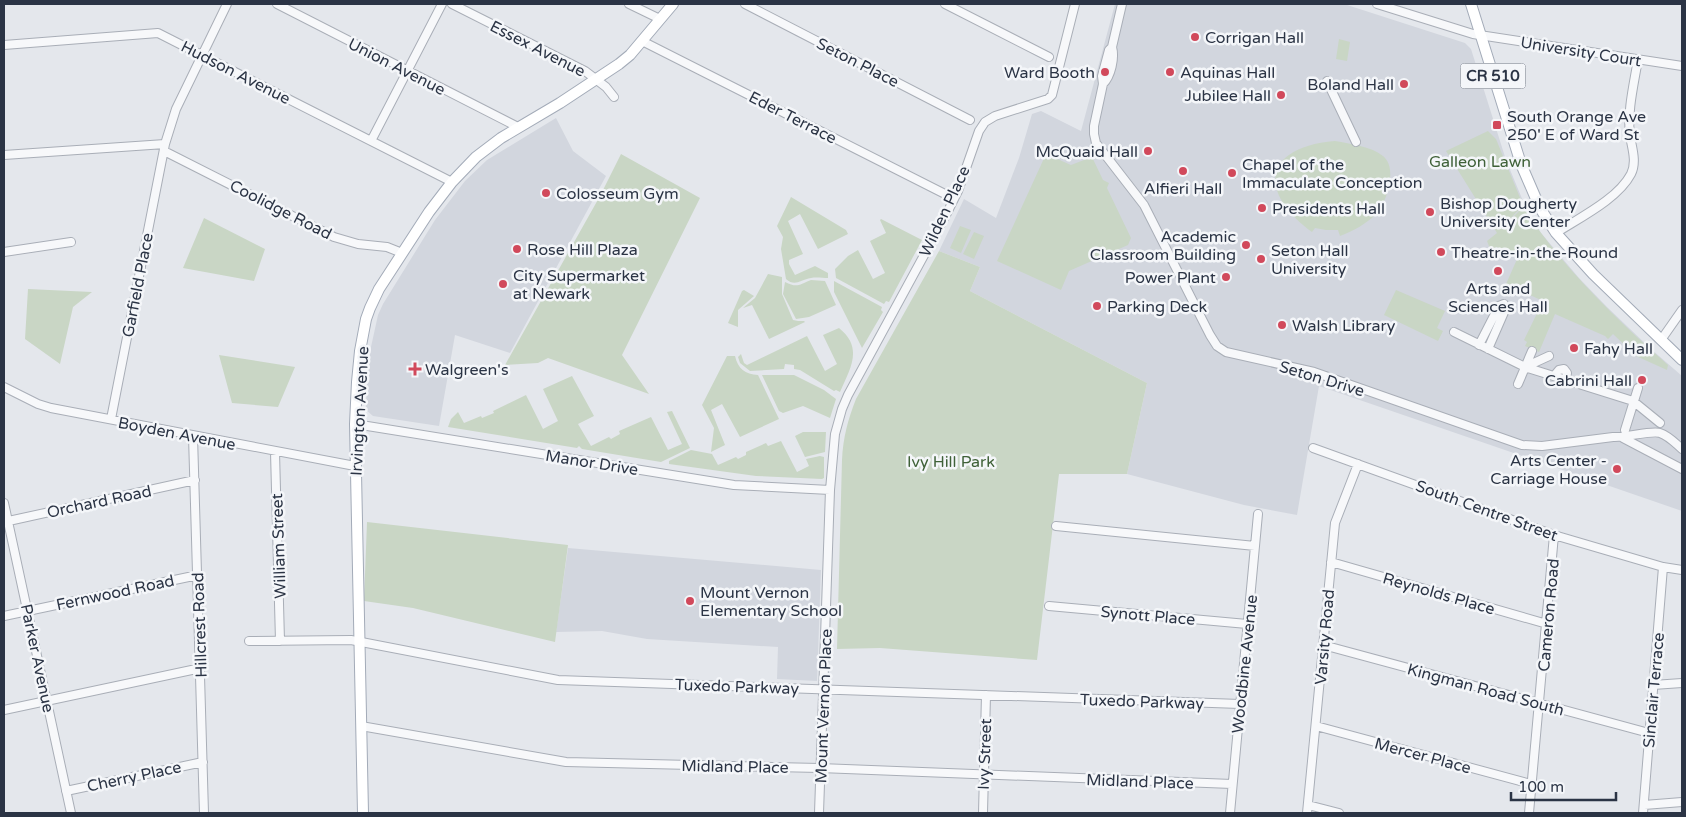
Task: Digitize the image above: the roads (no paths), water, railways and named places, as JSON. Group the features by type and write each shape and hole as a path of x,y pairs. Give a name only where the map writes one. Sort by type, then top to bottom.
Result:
{"main road":[{"name":"Irvington Avenue","path":"363,813 354,466 358,367 366,319 374,298 429,212 452,182 481,153 518,127 560,103 619,64 642,41 673,4"},
{"name":"CR 510","path":"1471,4 1524,172 1540,208 1556,233 1593,274 1682,360"}],"street":[{"name":"Garfield Place","path":"111,419 165,147 176,108 227,4"},
{"name":"Union Avenue","path":"277,4 518,127"},
{"path":"371,141 442,4"},
{"name":"Essex Avenue","path":"452,4 585,71 596,79"},
{"path":"629,4 660,19"},
{"name":"Seton Place","path":"745,4 970,120"},
{"path":"945,4 1049,57"},
{"name":"Wilden Place","path":"907,286 958,191 979,131 985,122 995,116 1048,99 1052,95 1075,4"},
{"name":"Seton Drive","path":"1122,4 1112,47 1109,50 1102,76 1103,84 1094,126 1096,143 1144,205 1210,335 1221,349 1236,355 1314,372 1522,445 1542,446 1658,431 1666,435 1682,449"},
{"name":"University Court","path":"1377,4 1480,35 1682,66"},
{"name":"Hudson Avenue","path":"4,45 158,33 452,182"},
{"name":"Eder Terrace","path":"642,41 943,193"},
{"path":"1556,233 1609,199 1626,182 1632,172 1634,160 1630,133 1630,109 1638,59"},
{"path":"596,79 614,97"},
{"path":"1326,81 1356,142"},
{"path":"4,155 165,147"},
{"name":"Coolidge Road","path":"165,147 334,237 358,244 387,247 402,252"},
{"path":"4,252 71,242"},
{"name":"Mount Vernon Place","path":"819,813 830,490 835,434 842,409 907,286"},
{"path":"1479,344 1499,306 1504,304 1505,310 1488,349"},
{"path":"1661,340 1682,310"},
{"path":"1454,332 1526,367 1633,401 1660,423"},
{"path":"1518,384 1532,351"},
{"path":"1526,367 1549,356"},
{"name":"Boyden Avenue","path":"4,387 38,404 193,436 354,466"},
{"path":"1638,388 1624,434 1682,469"},
{"name":"Manor Drive","path":"355,424 734,486 830,490"},
{"name":"Hillcrest Road","path":"193,436 204,813"},
{"name":"South Centre Street","path":"1313,448 1554,535 1663,567 1682,570"},
{"name":"William Street","path":"275,452 280,640"},
{"name":"Varsity Road","path":"1308,809 1335,522 1358,464"},
{"name":"Orchard Road","path":"6,521 195,480"},
{"name":"Parker Avenue","path":"4,503 6,521 71,813"},
{"name":"Woodbine Avenue","path":"1230,813 1258,514"},
{"path":"1056,526 1255,546"},
{"name":"Cameron Road","path":"1529,813 1554,535"},
{"name":"Reynolds Place","path":"1331,562 1547,624"},
{"name":"Sinclair Terrace","path":"1643,809 1663,567"},
{"name":"Fernwood Road","path":"4,616 198,575"},
{"name":"Synott Place","path":"1048,606 1248,624"},
{"name":"Tuxedo Parkway","path":"249,641 345,639 558,680 1240,704"},
{"name":"Kingman Road South","path":"1323,645 1650,733"},
{"path":"4,710 200,668"},
{"path":"1653,685 1682,683"},
{"name":"Ivy Street","path":"983,813 986,695"},
{"name":"Midland Place","path":"361,726 566,762 820,768 1232,784"},
{"name":"Mercer Place","path":"1316,726 1531,784"},
{"name":"Cherry Place","path":"66,791 203,762"},
{"path":"1643,809 1682,802"},
{"path":"1308,809 1339,813"}],"place":[{"name":"Corrigan Hall","path":"1195,37"},
{"name":"Ward Booth","path":"1105,72"},
{"name":"Aquinas Hall","path":"1170,72"},
{"name":"Boland Hall","path":"1404,84"},
{"name":"Jubilee Hall","path":"1281,95"},
{"name":"South Orange Ave 250' E of Ward St","path":"1497,125"},
{"name":"McQuaid Hall","path":"1148,151"},
{"name":"Alfieri Hall","path":"1183,171"},
{"name":"Chapel of the Immaculate Conception","path":"1232,173"},
{"name":"Colosseum Gym","path":"546,193"},
{"name":"Presidents Hall","path":"1262,208"},
{"name":"Bishop Dougherty University Center","path":"1430,212"},
{"name":"Academic Classroom Building","path":"1246,245"},
{"name":"Rose Hill Plaza","path":"517,249"},
{"name":"Theatre-in-the-Round","path":"1441,252"},
{"name":"Seton Hall University","path":"1261,259"},
{"name":"Arts and Sciences Hall","path":"1498,271"},
{"name":"Power Plant","path":"1226,277"},
{"name":"City Supermarket at Newark","path":"503,284"},
{"name":"Parking Deck","path":"1097,306"},
{"name":"Walsh Library","path":"1282,325"},
{"name":"Fahy Hall","path":"1574,348"},
{"name":"Walgreen's","path":"415,369"},
{"name":"Cabrini Hall","path":"1642,380"},
{"name":"Arts Center - Carriage House","path":"1617,469"},
{"name":"Mount Vernon Elementary School","path":"690,601"}],"park label":[{"name":"Galleon Lawn","path":"1480,161"},
{"name":"Ivy Hill Park","path":"951,461"}]}
